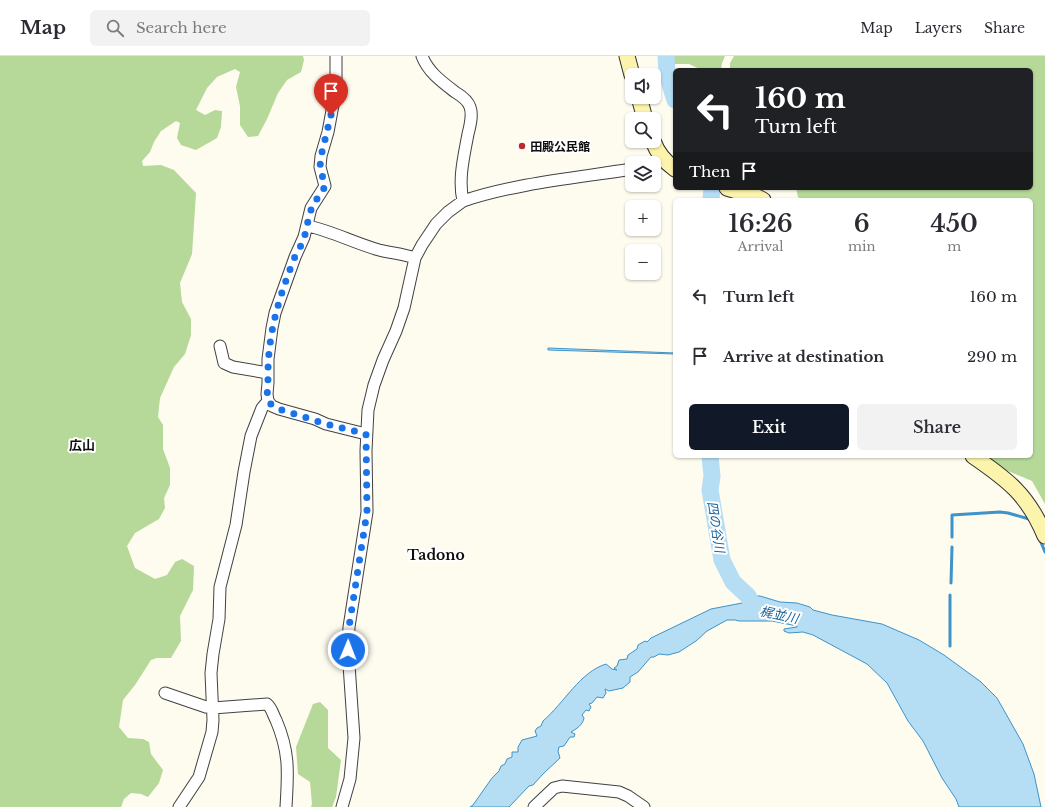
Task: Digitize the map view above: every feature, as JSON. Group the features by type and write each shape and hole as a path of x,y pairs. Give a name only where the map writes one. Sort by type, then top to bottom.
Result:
{"main road":[{"path":"627,56 630,68"},
{"path":"661,162 673,168"},
{"path":"734,190 759,198"},
{"path":"976,458 1011,483 1024,498 1045,536"}],"street":[{"path":"336,56 336,88 328,132 321,156 320,167 325,186 311,208 308,226 302,244 294,257 275,313 268,359 267,394 268,401 272,406 279,409 326,424 366,434"},
{"path":"422,56 430,71 463,98 470,106 471,117 461,176 460,190 463,201"},
{"path":"342,807 350,779 354,738 348,650 349,627 367,512 366,434 368,410 374,385 404,308 415,258 436,224 448,212 463,201 484,194 625,170"},
{"path":"308,226 379,250 415,258"},
{"path":"220,346 224,363 233,367 268,373"},
{"path":"178,807 196,783 201,772 212,732 213,708 211,673 219,619 220,587 236,526 244,472 252,436 262,408 268,401"},
{"path":"165,693 213,708 267,704 279,727 286,750 288,764 286,807"},
{"path":"534,807 554,788 562,786 619,792 628,796 644,807"}],"green space":[{"path":"0,56 303,56 304,60 301,72 287,80 278,93 258,136 248,137 240,125 240,106 236,87 240,72 235,69 217,77 207,88 196,110 205,115 215,110 222,111 221,127 217,138 196,150 181,145 177,138 180,123 176,121 161,131 150,152 142,161 143,166 161,165 174,170 196,193 192,254 180,283 182,302 191,319 191,335 185,354 174,367 160,398 158,417 163,425 163,449 170,468 170,485 164,498 165,508 159,519 135,533 127,546 135,568 155,579 167,575 175,562 182,559 194,566 193,590 180,616 181,641 171,658 157,658 151,660 135,685 123,700 119,727 128,738 143,739 149,742 151,754 163,770 159,783 148,797 141,794 131,793 124,799 121,807 0,807"},
{"path":"671,56 725,56 721,68 698,68 689,64 675,64"},
{"path":"734,56 1045,56 1045,504 1032,481 1001,468 987,458 1033,458 1033,198 799,198 796,190 1033,190 1033,68 730,68 730,63"},
{"path":"320,702 328,710 328,748 341,760 336,797 332,807 311,807 310,782 298,774 296,747 313,704"}],"water":[{"path":"548,348 673,354 548,350"},
{"name":"梶並川","path":"760,596 780,602 797,603 810,607 813,610 832,615 882,624 919,640 944,655 981,682 997,698 1023,744 1034,774 1041,807 959,807 923,741 908,721 887,683 867,664 813,635 803,632 789,633 784,631 784,629 797,626 772,621 727,620 707,631 696,641 679,652 668,655 659,654 651,657 638,672 630,677 630,682 623,688 609,691 605,689 606,693 603,698 597,697 592,703 589,704 591,707 589,711 586,710 582,715 584,718 582,723 571,732 575,734 574,737 570,737 564,746 559,747 558,751 560,758 533,785 529,786 509,807 470,807 499,771 501,766 505,764 507,759 512,757 512,752 518,752 518,747 522,740 537,736 535,731 537,728 541,726 543,721 588,674 606,664 612,669 617,670 614,668 617,666 619,660 627,659 628,655 637,649 638,645 645,641 647,642 651,638 711,609 742,603 744,602 745,598"}],"waterway":[{"name":"四の谷川","path":"666,56 667,68 673,93"},
{"name":"四の谷川","path":"711,198 712,190"},
{"name":"四の谷川","path":"710,458 712,476 710,490 722,560 733,582 748,596 756,610"},
{"path":"952,537 952,515 1000,512 1030,520"},
{"path":"1040,540 1045,552"},
{"path":"951,583 952,547"},
{"path":"950,595 950,646"}],"place":[{"name":"田殿公民館","path":"522,146"}],"district":[{"name":"広山","path":"82,445"},
{"name":"Tadono","path":"436,555"}],"route":[{"path":"331,115 321,156 320,167 325,186 323,192 311,208 308,226 302,244 294,257 275,313 268,359 267,394 268,401 272,406 279,409 315,419 326,424 366,434 367,512 349,627 348,650"}]}
